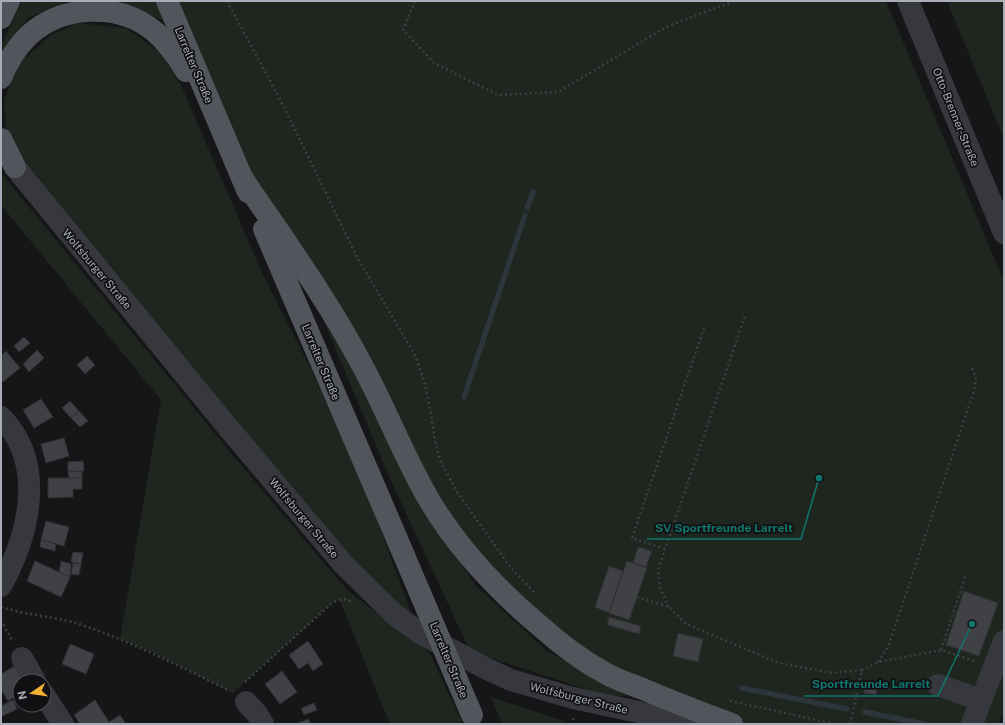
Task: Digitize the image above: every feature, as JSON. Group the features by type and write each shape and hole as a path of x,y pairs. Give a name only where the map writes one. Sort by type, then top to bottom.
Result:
{"main road":[{"path":"1,18 9,1"},
{"name":"Larrelter Straße","path":"167,1 474,720"},
{"path":"1,78 11,58 20,45 30,35 48,23 72,13 88,11 113,12 127,16 152,30 175,54 205,103 241,174 330,310 362,365 410,466 428,499 442,522 461,548 506,597 557,641 580,658 606,674 732,724"},
{"path":"1,139 15,167"},
{"path":"1,150 15,167"}],"street":[{"name":"Otto-Brenner-Straße","path":"908,1 1004,233"},
{"name":"Wolfsburger Straße","path":"15,167 60,224 319,536 344,565 395,615 420,633 485,668 511,680 573,698 695,724"},
{"path":"1,417 15,434 22,449 27,465 29,490 28,512 24,532 10,570 1,586"},
{"path":"972,724 1004,641"},
{"path":"22,658 30,673"},
{"path":"938,685 981,700"},
{"path":"241,692 263,724"},
{"path":"52,708 63,724"}],"path":[{"path":"226,1 284,106 358,257 415,355 425,384 435,441 440,460 456,492 511,568 537,595"},
{"path":"415,1 403,30 434,63 498,95 558,92 666,27 734,1"},
{"path":"745,316 658,570 660,588 669,607 686,624 779,663 833,674 862,670 878,662 942,650 994,668"},
{"path":"665,549 632,538 704,328"},
{"path":"878,662 888,647 974,392 976,377 971,366"},
{"path":"942,650 965,577"},
{"path":"637,597 669,607"},
{"path":"1,606 74,623 120,639 241,692 332,603 339,599 348,600 353,603"},
{"path":"1,620 22,658"},
{"path":"850,724 862,670"},
{"path":"723,698 835,724"},
{"path":"567,716 580,719"}],"shaded area":[{"path":"22,1 69,1 28,18 1,51 1,46"},
{"path":"105,1 155,1 164,21 125,4"},
{"path":"167,1 886,1 1004,281 1004,710 999,724 732,724 606,674 485,575 243,179"},
{"path":"947,1 1004,1 1004,139"},
{"path":"78,23 126,28 160,52 181,85 262,273 311,369 367,493 413,618 332,539 7,139 4,101 17,65 51,35"},
{"path":"1,173 240,464 348,591 429,652 463,724 390,724 339,599 332,603 233,693 154,653 120,639 161,400 1,205"},
{"path":"317,305 349,360 413,493 476,586 546,650 627,696 603,695 470,651 391,481"},
{"path":"491,697 564,721 564,724 502,724"}],"building":[{"path":"24,337 30,343 19,352 14,346"},
{"path":"37,350 44,358 29,372 23,364"},
{"path":"6,351 20,368 3,382 1,380 1,356"},
{"path":"87,356 95,365 85,374 77,365"},
{"path":"41,399 53,417 34,428 23,410"},
{"path":"70,401 79,411 71,418 62,408"},
{"path":"79,411 88,421 80,427 71,418"},
{"path":"64,438 69,456 46,463 41,444"},
{"path":"83,461 84,471 68,472 68,462"},
{"path":"82,471 82,478 69,478 68,472"},
{"path":"48,478 82,478 82,489 73,489 73,497 48,498"},
{"path":"46,521 69,527 64,546 41,540"},
{"path":"41,540 56,544 55,551 40,547"},
{"path":"638,547 652,551 646,567 633,563"},
{"path":"73,552 83,553 81,564 71,562"},
{"path":"35,561 70,577 61,597 27,581"},
{"path":"61,561 71,564 70,577 59,572"},
{"path":"627,561 647,568 629,620 609,613"},
{"path":"73,563 81,564 79,575 71,574"},
{"path":"609,566 623,571 609,613 595,607"},
{"path":"964,591 998,603 979,656 946,645"},
{"path":"609,617 641,626 639,634 607,625"},
{"path":"678,633 703,639 698,662 673,656"},
{"path":"308,641 323,664 313,671 308,663 299,669 289,655"},
{"path":"70,644 94,654 86,674 62,664"},
{"path":"18,664 23,673 12,673 12,698 8,701 1,689 1,674"},
{"path":"282,671 297,692 280,704 265,684"},
{"path":"865,685 877,687 876,695 864,693"},
{"path":"12,700 12,712 1,717 1,706"},
{"path":"95,700 109,722 120,715 126,724 80,724 74,715"},
{"path":"314,703 317,710 304,715 301,708"},
{"path":"308,719 311,724 296,724"}],"waterway":[{"path":"527,208 533,192"},
{"path":"464,397 525,215"},
{"path":"742,688 847,709"},
{"path":"865,712 924,724"}],"place":[{"name":"SV Sportfreunde Larrelt","path":"819,478"},
{"name":"Sportfreunde Larrelt","path":"972,624"}]}
